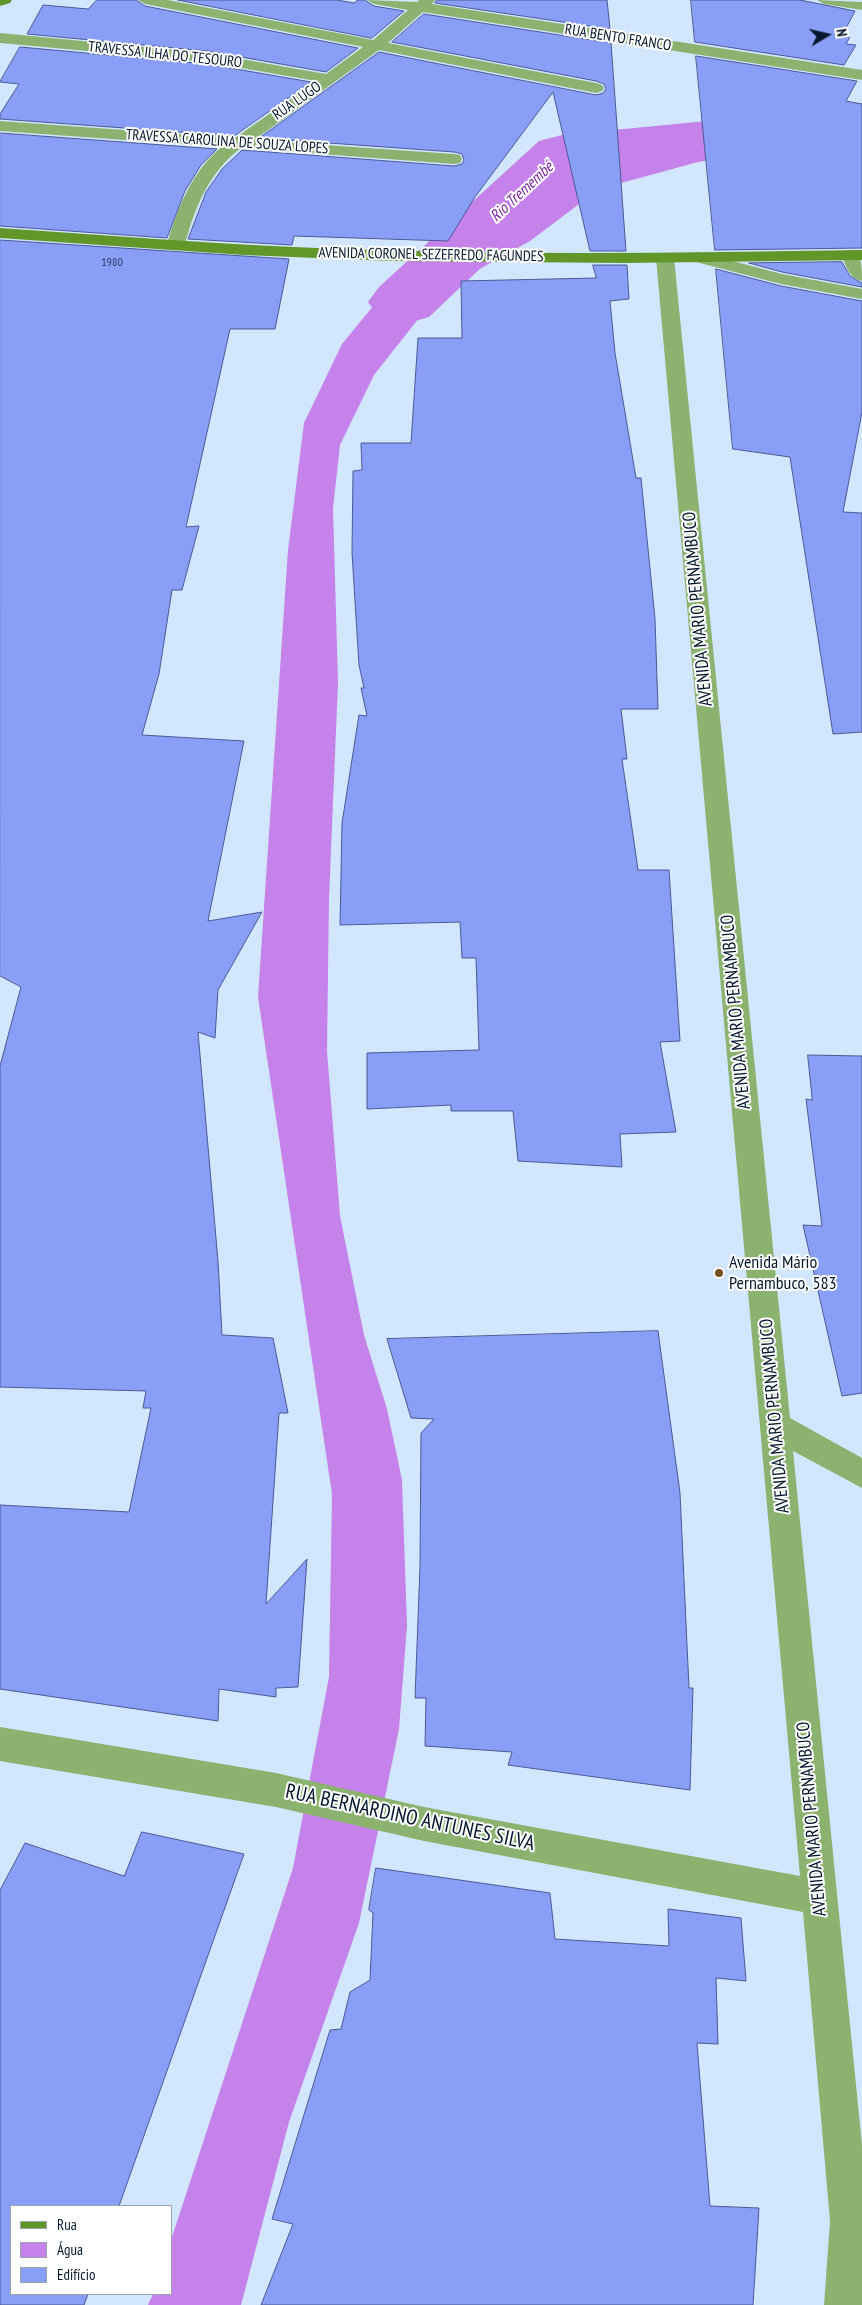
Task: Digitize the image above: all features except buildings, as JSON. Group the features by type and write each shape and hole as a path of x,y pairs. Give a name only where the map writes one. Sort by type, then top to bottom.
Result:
{"main road":[{"path":"0,2 5,0"},
{"name":"AVENIDA CORONEL SEZEFREDO FAGUNDES","path":"0,233 176,245 388,256 665,258 856,255"}],"street":[{"path":"145,0 596,88"},
{"name":"RUA BENTO FRANCO","path":"374,0 423,4 862,74"},
{"path":"824,0 862,6"},
{"name":"RUA LUGO","path":"176,245 180,224 204,175 220,156 378,44 423,4"},
{"name":"TRAVESSA ILHA DO TESOURO","path":"0,38 202,57 269,66 330,79"},
{"name":"TRAVESSA CAROLINA DE SOUZA LOPES","path":"0,126 454,158"},
{"path":"856,255 856,270 862,276"},
{"path":"698,257 781,279 862,294"},
{"name":"AVENIDA MARIO PERNAMBUCO","path":"665,258 850,2221 844,2305"},
{"path":"776,1426 862,1474"},
{"name":"RUA BERNARDINO ANTUNES SILVA","path":"0,1744 276,1790 424,1824 819,1897"}],"water":[{"path":"743,130 804,146 698,162 599,189 530,241 465,277 434,299 374,375 340,445 333,508 338,683 329,899 327,1051 340,1216 364,1335 387,1409 402,1480 407,1626 399,1729 359,1923 289,2122 241,2305 148,2305 153,2295 172,2295 172,2237 293,1868 329,1677 332,1494 258,997 288,550 304,423 342,344 388,288 435,251 503,205 590,157 616,148 669,138"}],"waterway":[{"name":"Rio Tremembé","path":"404,302 562,155 862,125"}],"place":[{"name":"Avenida Mário Pernambuco, 583","path":"719,1273"}]}
